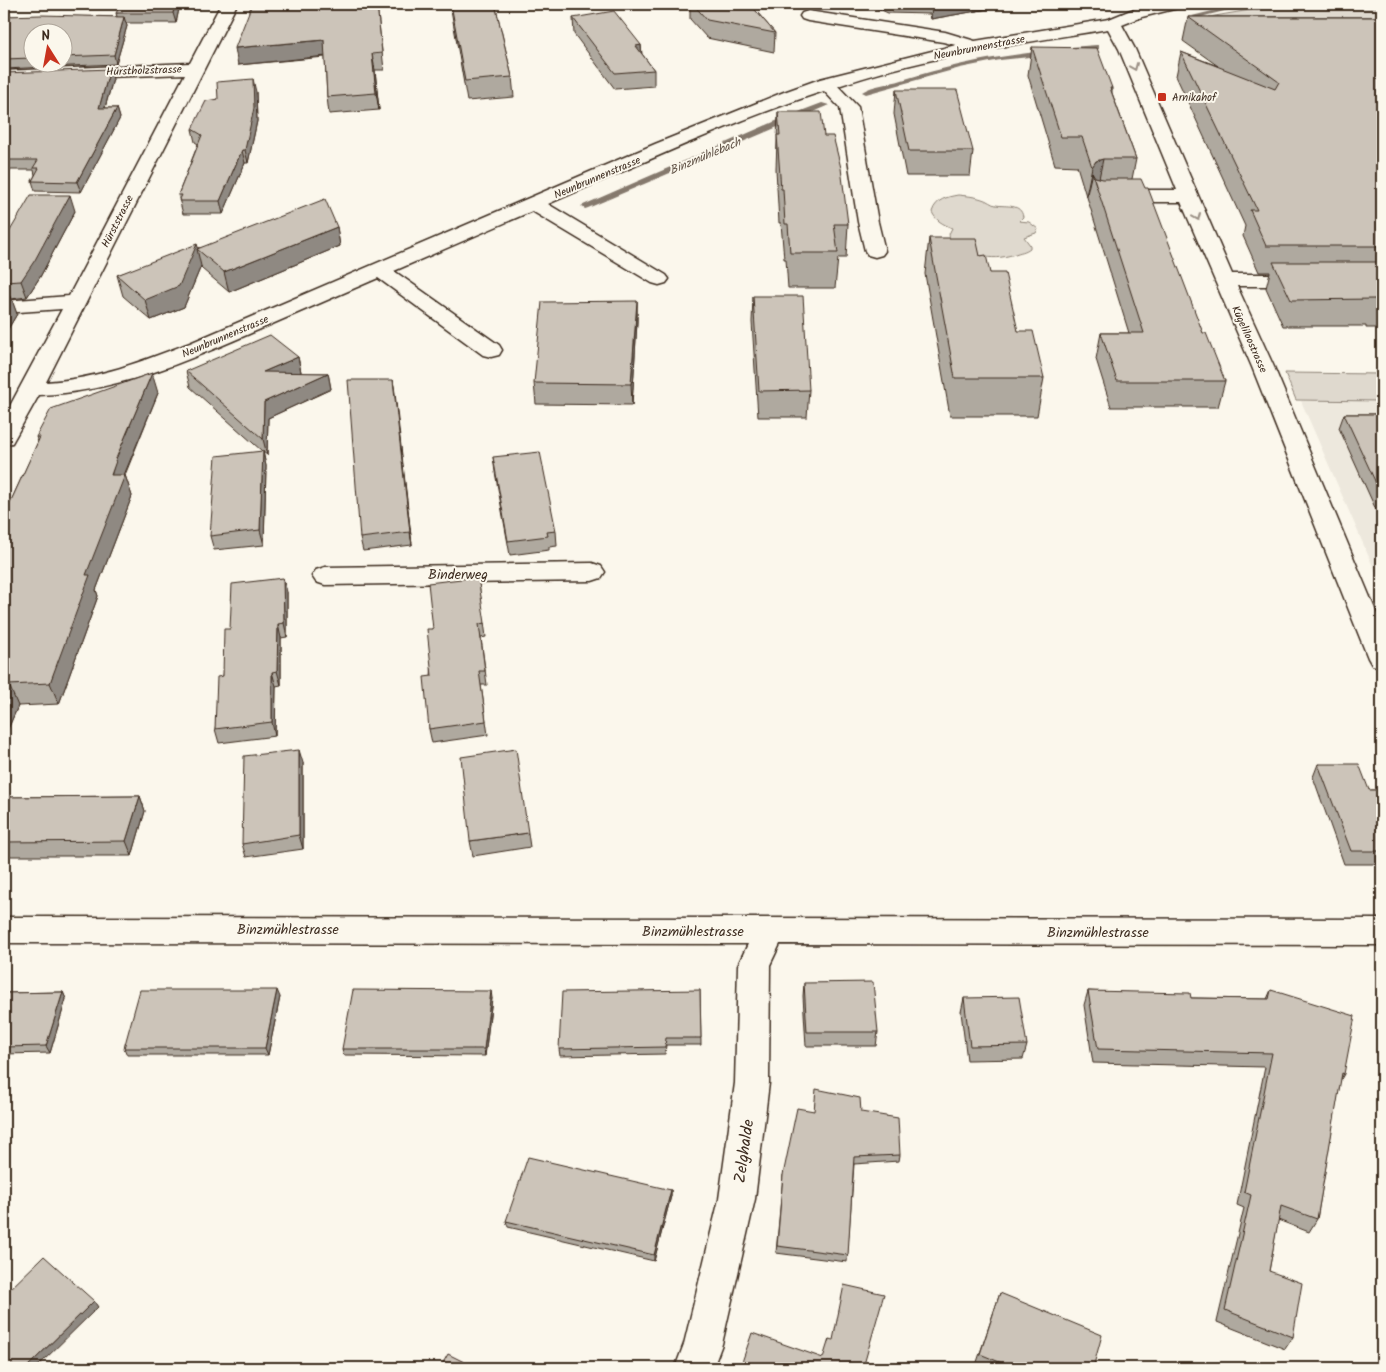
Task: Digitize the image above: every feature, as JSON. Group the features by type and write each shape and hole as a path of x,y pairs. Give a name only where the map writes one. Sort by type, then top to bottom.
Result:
{"street":[{"name":"Hürststrasse","path":"4,438 32,389 229,4"},
{"name":"Neunbrunnenstrasse","path":"32,389 71,387 123,376 198,348 754,110 826,83 904,62 1119,13 1155,8 1176,11"},
{"name":"Kügeliloostrasse","path":"1119,13 1127,49 1224,280 1263,367 1382,658"},
{"path":"808,16 945,37 976,46"},
{"name":"Hürstholzstrasse","path":"4,76 195,68"},
{"path":"826,83 849,106 868,222 875,251"},
{"path":"1098,196 1189,196"},
{"path":"533,204 659,279"},
{"path":"380,270 491,350"},
{"path":"1224,280 1325,280"},
{"path":"4,307 76,302"},
{"name":"Binderweg","path":"324,576 592,572"},
{"name":"Binzmühlestrasse","path":"4,930 1382,932"},
{"name":"Zelghalde","path":"694,1368 705,1335 737,1199 752,1084 754,965 770,931"}],"shaded area":[{"path":"1285,4 1382,4 1382,17 1209,17"},
{"path":"958,195 976,197 994,205 1012,206 1019,210 1023,217 1019,221 1029,222 1038,229 1036,233 1024,237 1030,248 1005,257 996,258 981,256 950,241 949,234 952,228 938,220 932,212 939,201"},
{"path":"1285,373 1382,374 1382,401 1296,400"},
{"path":"1301,401 1382,401 1382,587"}],"building":[{"path":"121,4 175,4 173,13 116,13"},
{"path":"252,4 377,4 382,53 372,54 376,93 327,97 324,40 235,48"},
{"path":"451,4 495,4 512,77 465,81"},
{"path":"693,4 750,4 775,33 707,20"},
{"path":"614,11 641,45 636,46 654,70 615,73 573,18"},
{"path":"4,16 124,17 114,55 72,57 72,22 22,22 22,58 4,59"},
{"path":"1188,17 1382,17 1382,246 1266,246 1250,210 1257,210 1181,52 1275,89 1279,82"},
{"path":"1032,47 1097,48 1136,159 1103,159 1096,161 1092,167 1082,137 1061,137"},
{"path":"110,69 99,108 117,108 77,182 32,181 39,168 33,168 38,160 4,160 4,73 72,72 72,70"},
{"path":"253,79 254,108 245,150 242,150 220,201 179,201 182,195 178,195 202,135 192,129 206,101 218,99 217,82"},
{"path":"896,90 957,90 973,151 909,151"},
{"path":"778,112 821,112 824,136 833,136 841,168 848,224 834,224 838,253 790,253 788,224 785,224 783,189 781,189 777,135 780,135"},
{"path":"1092,172 1095,177 1103,179 1141,179 1145,188 1148,188 1203,333 1206,333 1225,381 1117,381 1101,333 1144,333"},
{"path":"31,195 70,195 35,260 21,281 4,282 4,241"},
{"path":"325,199 337,227 224,272 197,249"},
{"path":"929,238 976,238 980,256 986,255 990,273 1005,273 1018,331 1033,331 1044,378 955,378"},
{"path":"197,244 179,286 145,300 117,275"},
{"path":"1273,262 1382,262 1382,301 1376,301 1375,299 1291,300"},
{"path":"753,296 803,296 809,390 759,391"},
{"path":"4,297 11,297 4,309"},
{"path":"637,301 631,384 534,383 542,302"},
{"path":"270,335 298,357 263,372 328,373 264,402 263,439 186,371"},
{"path":"152,373 115,461 111,475 125,475 86,575 90,575 50,683 9,685 4,696 4,516 40,437 36,437 51,409"},
{"path":"348,380 393,380 410,532 360,538"},
{"path":"1344,414 1382,414 1382,496"},
{"path":"263,451 260,530 210,536 216,456"},
{"path":"540,452 556,531 547,532 548,536 508,541 493,457"},
{"path":"478,577 485,623 479,624 485,671 479,671 486,721 429,729 424,677 432,676 427,629 433,629 428,583"},
{"path":"283,578 284,623 278,624 277,671 272,672 272,722 215,729 217,677 223,676 224,629 230,629 232,584"},
{"path":"516,749 528,833 470,841 461,757"},
{"path":"299,750 299,835 242,844 244,756"},
{"path":"1318,764 1359,764 1369,790 1382,790 1382,851 1351,851"},
{"path":"140,796 126,841 4,842 4,797"},
{"path":"873,982 878,1032 807,1032 804,983"},
{"path":"140,990 277,990 265,1048 124,1048"},
{"path":"353,990 491,991 484,1049 342,1049"},
{"path":"700,990 701,1038 666,1038 665,1047 559,1049 562,992"},
{"path":"1271,990 1355,1016 1344,1074 1342,1073 1317,1219 1281,1206 1269,1271 1302,1283 1293,1337 1225,1310 1251,1195 1244,1192 1272,1053 1098,1049 1088,991 1190,993 1191,998 1269,999"},
{"path":"63,992 46,1046 4,1047 4,993"},
{"path":"1019,997 1027,1045 970,1046 964,998"},
{"path":"816,1089 860,1098 861,1112 898,1118 900,1155 854,1157 848,1255 777,1246 783,1175 797,1108 814,1111"},
{"path":"528,1157 671,1190 654,1255 506,1221"},
{"path":"44,1256 94,1301 26,1368 4,1368 4,1295"},
{"path":"844,1285 884,1294 863,1368 740,1368 752,1333 823,1358 829,1339 833,1340"},
{"path":"1000,1293 1102,1335 1093,1368 1014,1368 980,1354"},
{"path":"448,1354 476,1368 440,1368"}],"waterway":[{"name":"Binzmühlebach","path":"1196,16 1249,4"},
{"name":"Binzmühlebach","path":"1071,49 1096,47"},
{"name":"Binzmühlebach","path":"866,92 960,66 1000,58 1046,53"},
{"name":"Binzmühlebach","path":"585,206 825,105"}],"place":[{"name":"Arnikahof","path":"1162,97"}]}
